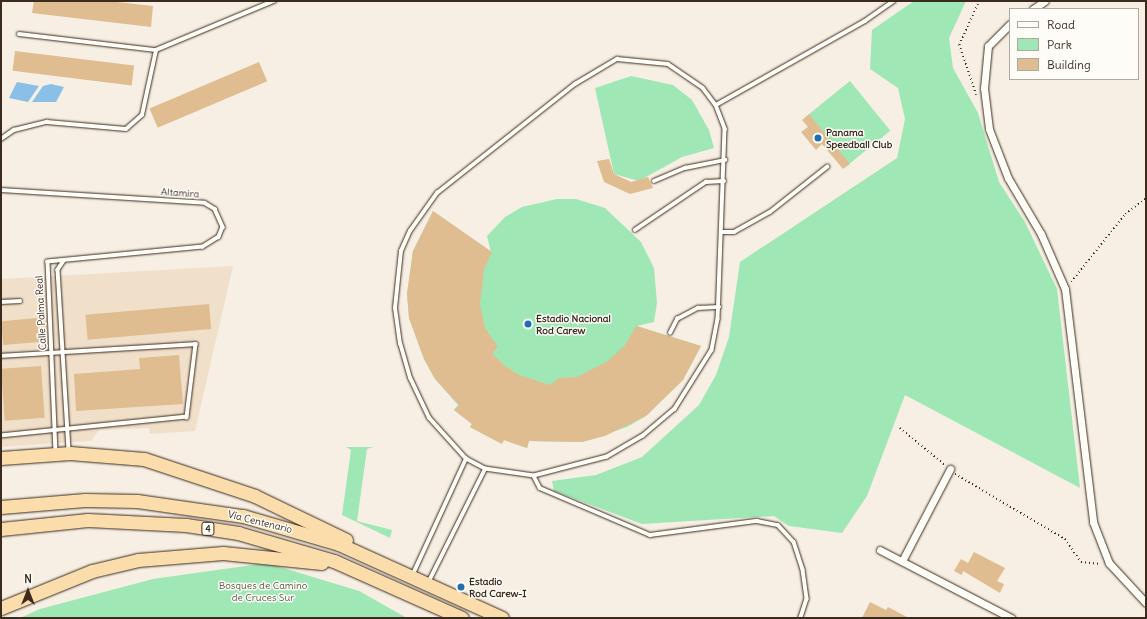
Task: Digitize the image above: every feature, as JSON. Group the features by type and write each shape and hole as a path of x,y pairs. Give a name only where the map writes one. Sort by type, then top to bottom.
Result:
{"highway":[{"path":"1,458 70,453 144,459 233,487 300,516 385,564"},
{"name":"Vía Centenario","path":"1,507 86,500 188,506 293,530 385,564 408,584 424,592 462,618"},
{"name":"Vía Centenario","path":"1,528 88,520 186,525 287,545 376,578 408,584"},
{"path":"1,608 92,572 179,554 281,556 376,578"},
{"name":"Vía Centenario","path":"424,592 502,618"}],"street":[{"path":"1034,8 1046,1"},
{"path":"1009,25 988,46 984,88 989,129 1008,178 1041,234 1065,290 1093,522 1109,563 1146,603"},
{"path":"902,561 950,469"},
{"path":"880,550 1011,618"}],"lane":[{"path":"19,34 156,50 274,1"},
{"path":"716,105 894,1"},
{"path":"1,139 14,130 47,122 126,129 142,115 156,50"},
{"path":"617,59 668,64 703,88 716,105 725,129 725,160 719,307 712,350 675,409 643,436 607,457 534,476 484,469 466,459 429,418 410,378 400,344 396,276 401,251 410,231 437,193 575,84 617,59"},
{"path":"654,181 685,168 725,160"},
{"path":"722,232 734,232 770,212 827,166"},
{"path":"635,230 706,182 724,181"},
{"name":"Altamira","path":"1,190 204,203 215,209 221,218 219,237 204,247 64,261"},
{"name":"Calle Palma Real","path":"64,261 58,270 70,453"},
{"name":"Calle Palma Real","path":"56,454 48,262 64,261"},
{"path":"1,302 20,301"},
{"path":"670,333 677,319 698,308 719,307"},
{"path":"1,356 51,351 196,344 187,417 1,436"},
{"path":"408,584 466,459"},
{"path":"424,592 484,469"},
{"path":"534,476 540,488 650,535 757,521 778,525 794,542 803,570 807,599 801,618"}],"path":[{"path":"979,1 959,46 972,88 987,112"},
{"path":"1065,290 1125,214 1146,198"},
{"path":"900,428 950,469 1065,539 1081,562 1109,563"}],"shaded area":[{"path":"233,266 195,431 150,434 149,428 99,430 91,441 1,447 1,279"}],"green space":[{"path":"914,1 966,1 949,38 953,68 978,113 999,182 1025,222 1057,289 1080,488 905,395 867,496 842,533 789,526 774,516 642,524 554,491 552,481 596,475 642,457 699,405 716,375 729,337 740,262 897,158 905,119 898,88 870,69 872,30"},
{"path":"631,76 673,85 692,100 709,130 714,148 682,157 639,181 614,174 595,88"},
{"path":"850,81 890,131 849,164 809,114"},
{"name":"Estadio Nacional Rod Carew","path":"557,199 576,199 605,208 641,242 654,268 657,303 654,322 637,326 701,346 683,380 646,416 627,427 582,442 529,441 527,448 504,440 502,444 470,427 472,424 454,410 458,405 435,379 424,359 409,318 407,294 413,251 433,211 491,252 487,236 505,217 522,207"},
{"path":"346,447 373,447 367,449 357,521 392,530 390,538 342,515 351,450"},
{"name":"Bosques de Camino de Cruces Sur","path":"267,563 359,591 407,618 20,618 40,609 153,579"}],"water":[{"path":"17,82 39,86 28,102 9,98"},
{"path":"51,84 64,87 56,102 32,102 43,86"}],"building":[{"path":"34,1 108,1 153,6 151,27 32,13"},
{"path":"15,51 134,66 132,85 13,71"},
{"path":"259,62 267,81 158,128 149,108"},
{"name":"Panama Speedball Club","path":"809,114 850,164 843,169 822,144 816,150 801,132 808,127 802,120"},
{"path":"609,159 614,174 631,182 648,177 653,188 630,194 604,182 597,161"},
{"path":"433,211 492,252 484,269 480,305 485,328 498,347 492,353 505,366 519,375 550,385 559,378 577,377 608,361 625,345 636,326 701,346 683,380 646,416 605,436 582,442 529,441 527,448 504,440 502,444 470,427 472,424 454,410 459,405 435,379 424,359 409,318 407,294 413,251"},
{"path":"209,304 211,329 88,340 85,315"},
{"path":"37,318 39,342 3,345 1,321"},
{"path":"179,355 183,404 76,411 74,374 140,369 139,358"},
{"path":"41,366 45,418 5,421 1,369"},
{"path":"974,552 1005,568 997,581 1004,584 1000,593 963,571 962,575 954,571 961,559 968,563"},
{"path":"870,602 886,610 888,607 909,618 862,618"}],"place":[{"name":"Panama Speedball Club","path":"818,138"},
{"name":"Estadio Nacional Rod Carew","path":"528,324"},
{"name":"Estadio Rod Carew-I","path":"461,587"}]}
